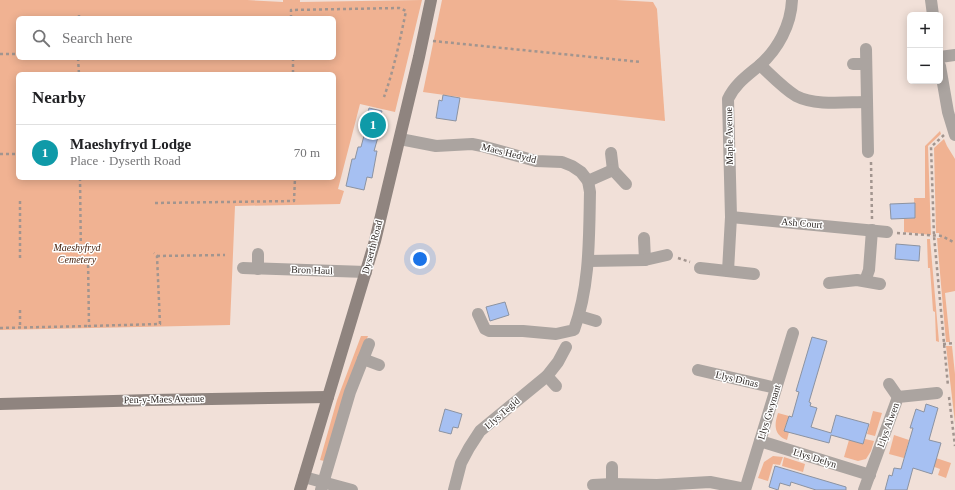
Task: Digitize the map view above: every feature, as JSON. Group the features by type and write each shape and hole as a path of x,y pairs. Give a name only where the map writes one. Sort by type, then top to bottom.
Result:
{"main road":[{"name":"Dyserth Road","path":"300,490 375,241 400,139 431,0"},
{"name":"Pen-y-Maes Avenue","path":"0,404 328,397"}],"street":[{"name":"Maple Avenue","path":"728,271 731,217 728,99 731,92 741,80 760,65 774,50 784,33 789,19 792,0"},
{"path":"931,0 933,12"},
{"path":"866,49 868,152"},
{"path":"943,57 955,55"},
{"path":"852,64 866,64"},
{"path":"760,65 783,86 795,95 802,98 821,102 867,102"},
{"path":"943,80 954,132"},
{"name":"Maes Hedydd","path":"400,139 436,146 472,144 536,161 562,162 581,172 588,181"},
{"path":"611,153 613,170 626,184"},
{"path":"478,314 485,329 489,331 523,331 556,334 574,330 579,316 584,292 588,261 590,192 588,181 613,170"},
{"name":"Ash Court","path":"731,217 887,232"},
{"path":"865,281 869,270 872,230"},
{"path":"644,238 645,260"},
{"path":"258,254 258,269"},
{"path":"588,261 645,260 667,255"},
{"name":"Bron Haul","path":"243,268 366,272"},
{"path":"700,268 754,274"},
{"path":"829,284 849,281 865,281 880,284"},
{"path":"579,316 596,321"},
{"name":"Llys Gwynant","path":"745,490 793,333"},
{"path":"322,486 350,392 369,344"},
{"name":"Llys Tegid","path":"454,490 461,463 480,432 547,376 558,362 566,347"},
{"path":"363,359 379,365"},
{"name":"Llys Dinas","path":"698,370 776,388"},
{"path":"547,376 556,386"},
{"path":"889,384 898,397"},
{"name":"Llys Alwen","path":"864,490 898,397 937,393"},
{"name":"Llys Delyn","path":"760,441 870,474"},
{"path":"612,466 612,484"},
{"path":"304,477 322,486 352,490"},
{"path":"593,485 612,484 658,486 710,482 745,490"}],"path":[{"path":"292,16 291,10 399,8 404,10 406,12 391,78 384,97"},
{"path":"434,41 641,62"},
{"path":"0,54 16,54"},
{"path":"78,60 79,72"},
{"path":"293,60 293,72"},
{"path":"954,132 931,147 934,236 955,446"},
{"path":"868,152 871,161 872,230"},
{"path":"0,154 16,154"},
{"path":"80,180 80,259"},
{"path":"155,203 294,201 295,180"},
{"path":"20,201 20,261"},
{"path":"887,232 942,236 955,242"},
{"path":"0,328 160,324 157,256 154,253"},
{"path":"157,256 225,255"},
{"path":"667,255 698,264 697,268 700,268"},
{"path":"88,258 89,326"},
{"path":"20,310 20,327"},
{"path":"944,344 955,343"}],"green space":[{"name":"Maeshyfryd Cemetery","path":"0,0 247,0 283,2 283,0 300,0 300,2 422,0 395,112 360,104 338,189 344,191 340,204 235,206 230,325 0,330"},
{"path":"442,0 616,0 653,2 657,9 665,121 423,92"},
{"path":"940,131 941,134 928,146 931,235 904,232 904,219 915,218 914,198 925,198 925,146"},
{"path":"944,139 955,159 955,291 945,293 950,342 946,342 937,238 940,238 939,233 936,233 934,148"},
{"path":"927,239 930,239 939,342 936,341 935,312 933,311 930,268 928,268"},
{"path":"361,336 368,336 324,461 320,460 337,400"},
{"path":"946,346 952,346 955,374 955,423"},
{"path":"873,411 882,413 875,436 867,434"},
{"path":"778,413 789,416 784,430 789,432 787,440 777,432 776,429"},
{"path":"894,435 909,440 904,458 889,454"},
{"path":"865,439 874,441 871,451 866,459 858,461 844,457 849,440 863,444"},
{"path":"927,455 951,463 946,478 938,475 940,469 926,464"},
{"path":"773,456 783,457 780,465 773,464 768,481 758,478 764,462"},
{"path":"784,457 805,464 803,472 782,466"}],"building":[{"path":"443,95 460,98 456,121 436,118 439,100 442,101"},
{"path":"369,108 382,111 379,122 382,123 374,151 377,151 372,178 367,177 364,190 346,186 352,159 355,159 358,147 361,147"},
{"path":"915,203 915,218 891,219 890,204"},
{"path":"896,244 920,246 919,261 895,259"},
{"path":"505,302 509,315 490,321 486,307"},
{"path":"812,337 827,341 809,402 811,403 810,406 817,408 811,427 831,433 836,415 869,424 863,444 831,435 829,443 784,431 789,416 792,417 799,392 796,391"},
{"path":"926,404 938,408 929,440 941,443 932,474 913,468 907,490 885,490 889,475 892,476 894,468 901,469 913,428 910,428 916,409 924,412"},
{"path":"445,409 462,414 458,428 453,427 451,434 439,431"},
{"path":"775,466 846,487 846,490 816,490 791,482 790,486 780,483 778,490 769,487"}],"place":[{"name":"Maeshyfryd Lodge","path":"373,125"}]}
